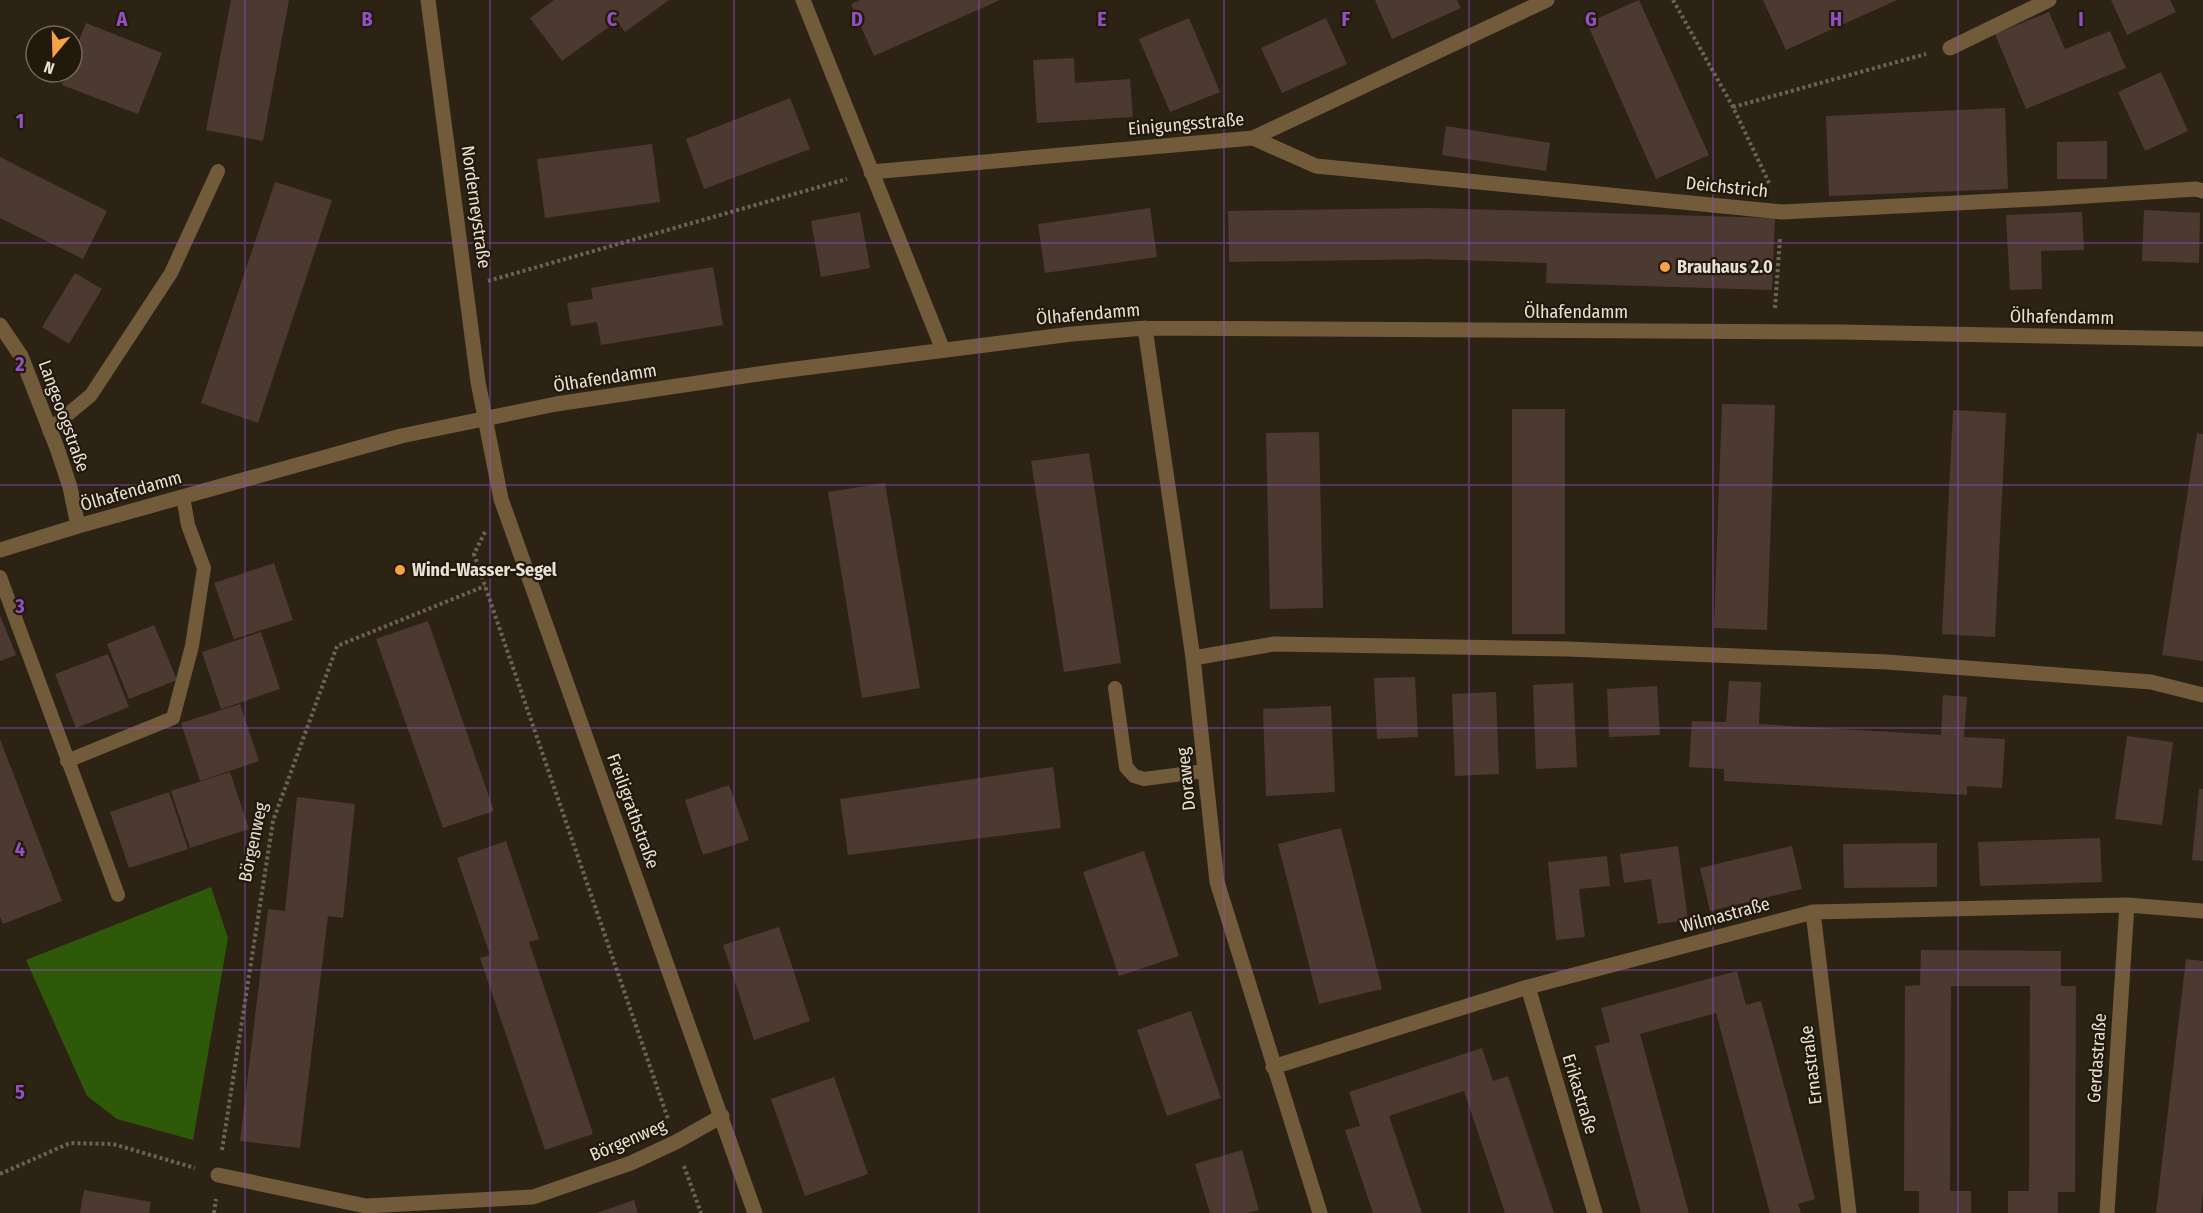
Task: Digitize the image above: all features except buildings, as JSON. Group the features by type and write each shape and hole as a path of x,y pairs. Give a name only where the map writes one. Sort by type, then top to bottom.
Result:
{"street":[{"name":"Norderneystraße","path":"428,0 484,419"},
{"path":"803,0 943,350"},
{"name":"Einigungsstraße","path":"871,172 1253,138 1547,0"},
{"path":"1950,48 2049,0"},
{"name":"Deichstrich","path":"1253,138 1316,166 1782,212 2196,189 2203,191"},
{"name":"Langeoogstraße","path":"0,325 21,356 57,448 70,487 78,526"},
{"name":"Ölhafendamm","path":"0,550 401,436 556,404 726,379 1072,334 1145,328 2203,339"},
{"name":"Doraweg","path":"1145,328 1193,658 1217,882 1320,1213"},
{"name":"Freiligrathstraße","path":"484,419 501,499 755,1213"},
{"path":"1193,658 1274,644 1568,649 1887,662 2151,682 2203,696"},
{"name":"Wilmastraße","path":"1273,1067 1528,987 1812,912 2127,905 2203,911"},
{"name":"Gerdastraße","path":"2107,1213 2127,905"},
{"name":"Ernastraße","path":"1812,912 1849,1213"},
{"name":"Erikastraße","path":"1528,987 1595,1213"},
{"name":"Börgenweg","path":"218,1175 366,1209 533,1197 631,1163 676,1142 722,1116"}],"lane":[{"path":"49,430 91,395 147,311 171,273 218,171"},
{"path":"67,761 173,718 192,646 204,568 188,525 183,497"},
{"path":"0,577 118,895"},
{"path":"1115,688 1126,766 1134,776 1144,779 1205,771"}],"path":[{"path":"1673,0 1733,107 1782,212 1774,333"},
{"path":"1733,107 1950,48"},
{"path":"466,285 506,278 871,172"},
{"path":"501,499 474,554 701,1213"},
{"name":"Börgenweg","path":"214,1213 273,821 337,646 485,586"},
{"path":"0,1174 70,1143 112,1144 218,1175"}],"green space":[{"path":"211,887 228,938 193,1140 117,1119 87,1096 26,960"}],"place":[{"name":"Brauhaus 2.0","path":"1665,267"},
{"name":"Wind-Wasser-Segel","path":"400,570"}]}
